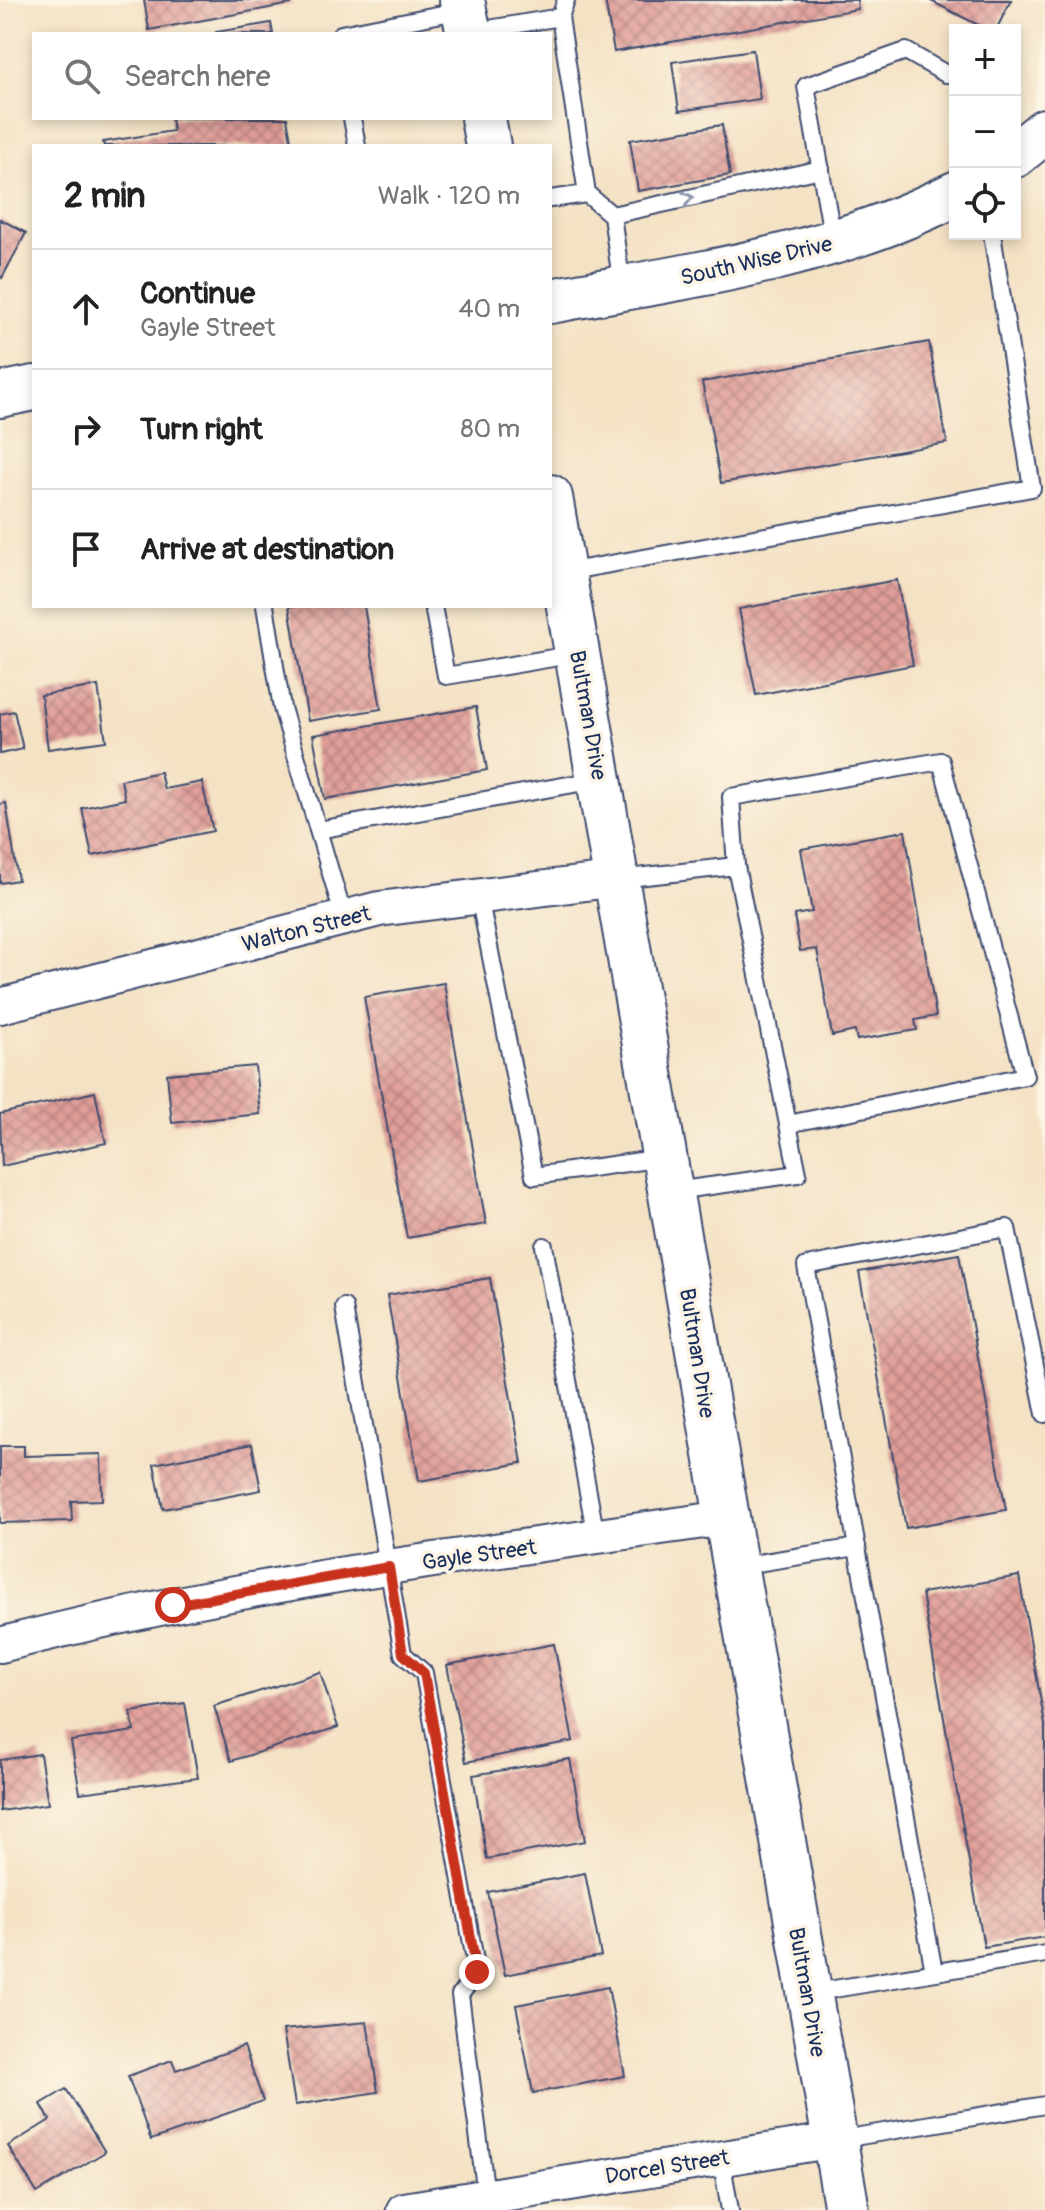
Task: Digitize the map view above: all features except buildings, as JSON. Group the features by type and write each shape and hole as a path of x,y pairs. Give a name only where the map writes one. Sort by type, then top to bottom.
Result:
{"main road":[{"path":"483,120 488,144"},
{"path":"1021,150 1045,131"},
{"name":"South Wise Drive","path":"552,301 709,273 834,242 883,228 949,197"},
{"path":"0,395 32,388"},
{"name":"Bultman Drive","path":"552,509 618,879 733,1567 847,2210"}],"street":[{"name":"Walton Street","path":"0,1006 379,909 618,879"},
{"name":"Gayle Street","path":"0,1645 173,1605 389,1567 725,1518"},
{"name":"Dorcel Street","path":"404,2210 504,2198 835,2140"}],"lane":[{"path":"566,0 560,17 587,194 612,215 623,288"},
{"path":"358,32 466,19 560,17"},
{"path":"834,242 806,86 906,51 946,74"},
{"path":"352,120 357,144"},
{"path":"612,215 821,169"},
{"path":"552,199 587,194"},
{"path":"563,572 1032,488 993,240"},
{"path":"265,608 282,708 344,918"},
{"path":"433,608 446,676 578,653"},
{"path":"479,896 534,1176 798,1174 736,866 731,797 941,761 1025,1076 788,1124"},
{"path":"318,830 600,779"},
{"path":"618,879 736,866"},
{"path":"934,1972 806,1266 1007,1228 1045,1414"},
{"path":"544,1246 596,1537"},
{"path":"344,1307 403,1654 424,1673 477,1972 460,1995 504,2198"},
{"path":"733,1567 857,1547"},
{"path":"808,1993 1045,1954"},
{"path":"835,2140 1045,2105"},
{"path":"721,2158 730,2210"}],"route":[{"path":"173,1605 389,1567 403,1654 424,1673 477,1972"}]}
